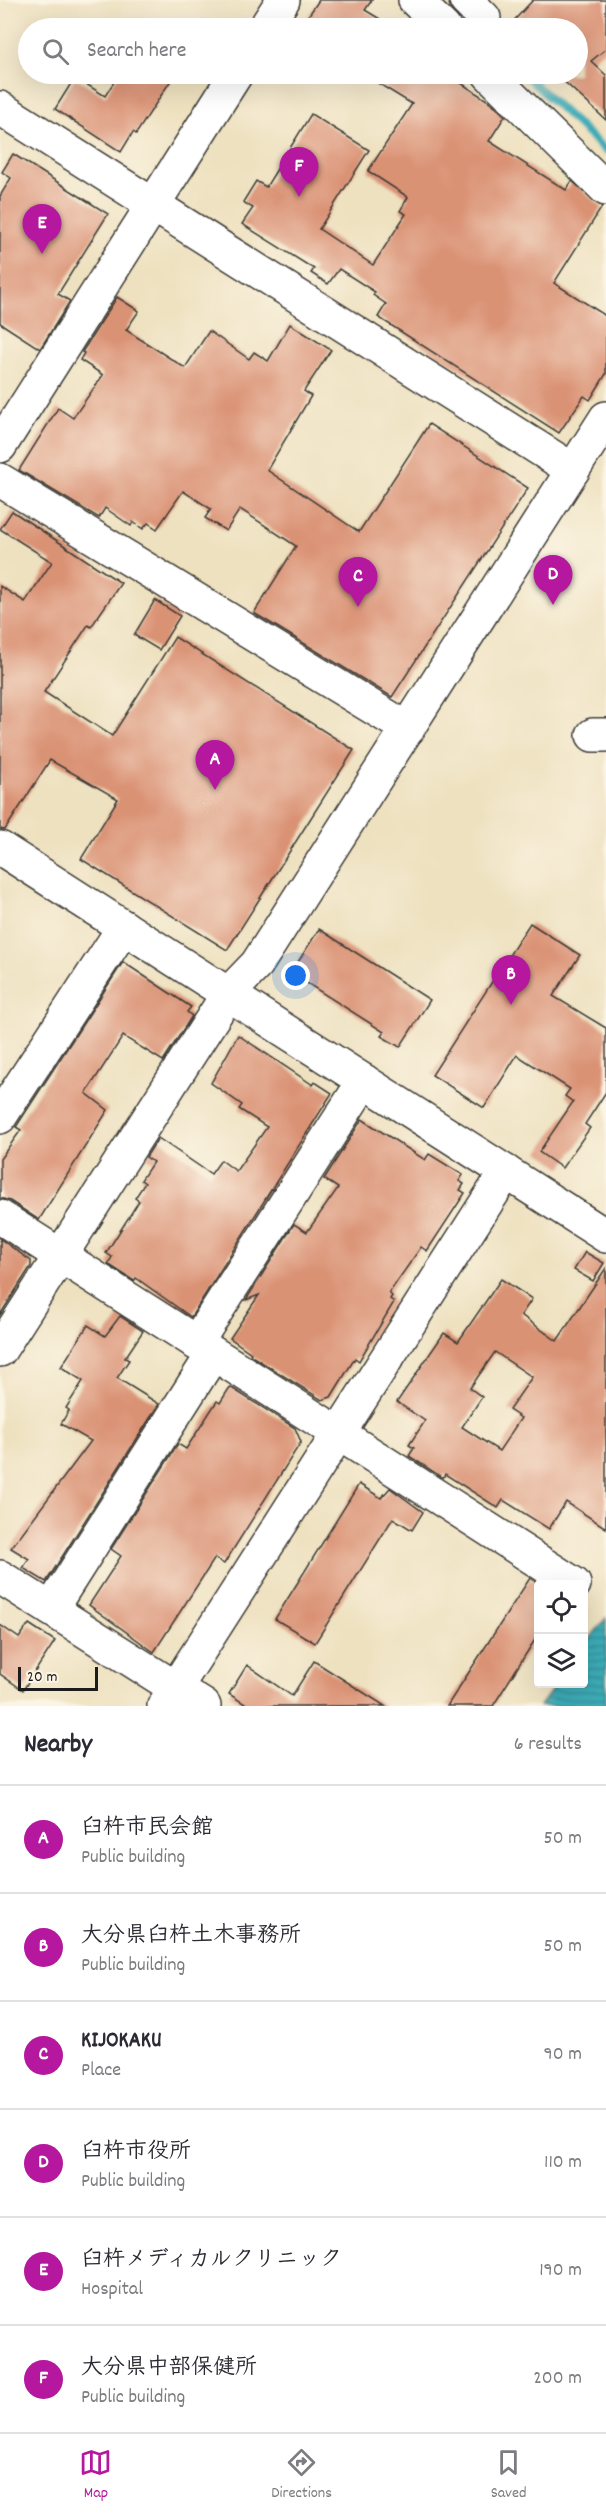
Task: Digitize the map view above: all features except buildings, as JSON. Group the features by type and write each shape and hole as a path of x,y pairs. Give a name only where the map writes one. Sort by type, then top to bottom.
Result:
{"street":[{"path":"415,0 434,18"},
{"path":"0,446 230,84"},
{"path":"499,84 606,189"},
{"path":"0,108 573,470"},
{"path":"0,1350 228,994 257,964 606,418"},
{"path":"0,480 408,729"},
{"path":"0,848 606,1236"},
{"path":"0,1118 124,927"},
{"path":"51,1609 364,1081"},
{"path":"170,1697 506,1172"},
{"path":"0,1217 567,1580"},
{"path":"0,1577 51,1609 170,1697 204,1706"}],"water":[{"path":"606,1618 606,1706 540,1706 553,1688 588,1688 588,1641"}],"waterway":[{"path":"535,84 606,151"}],"place":[{"name":"大分県中部保健所","path":"299,197"},
{"name":"臼杵メディカルクリニック","path":"42,254"},
{"name":"臼杵市役所","path":"553,605"},
{"name":"KIJOKAKU","path":"358,607"},
{"name":"臼杵市民会館","path":"215,790"},
{"name":"大分県臼杵土木事務所","path":"511,1005"}]}
